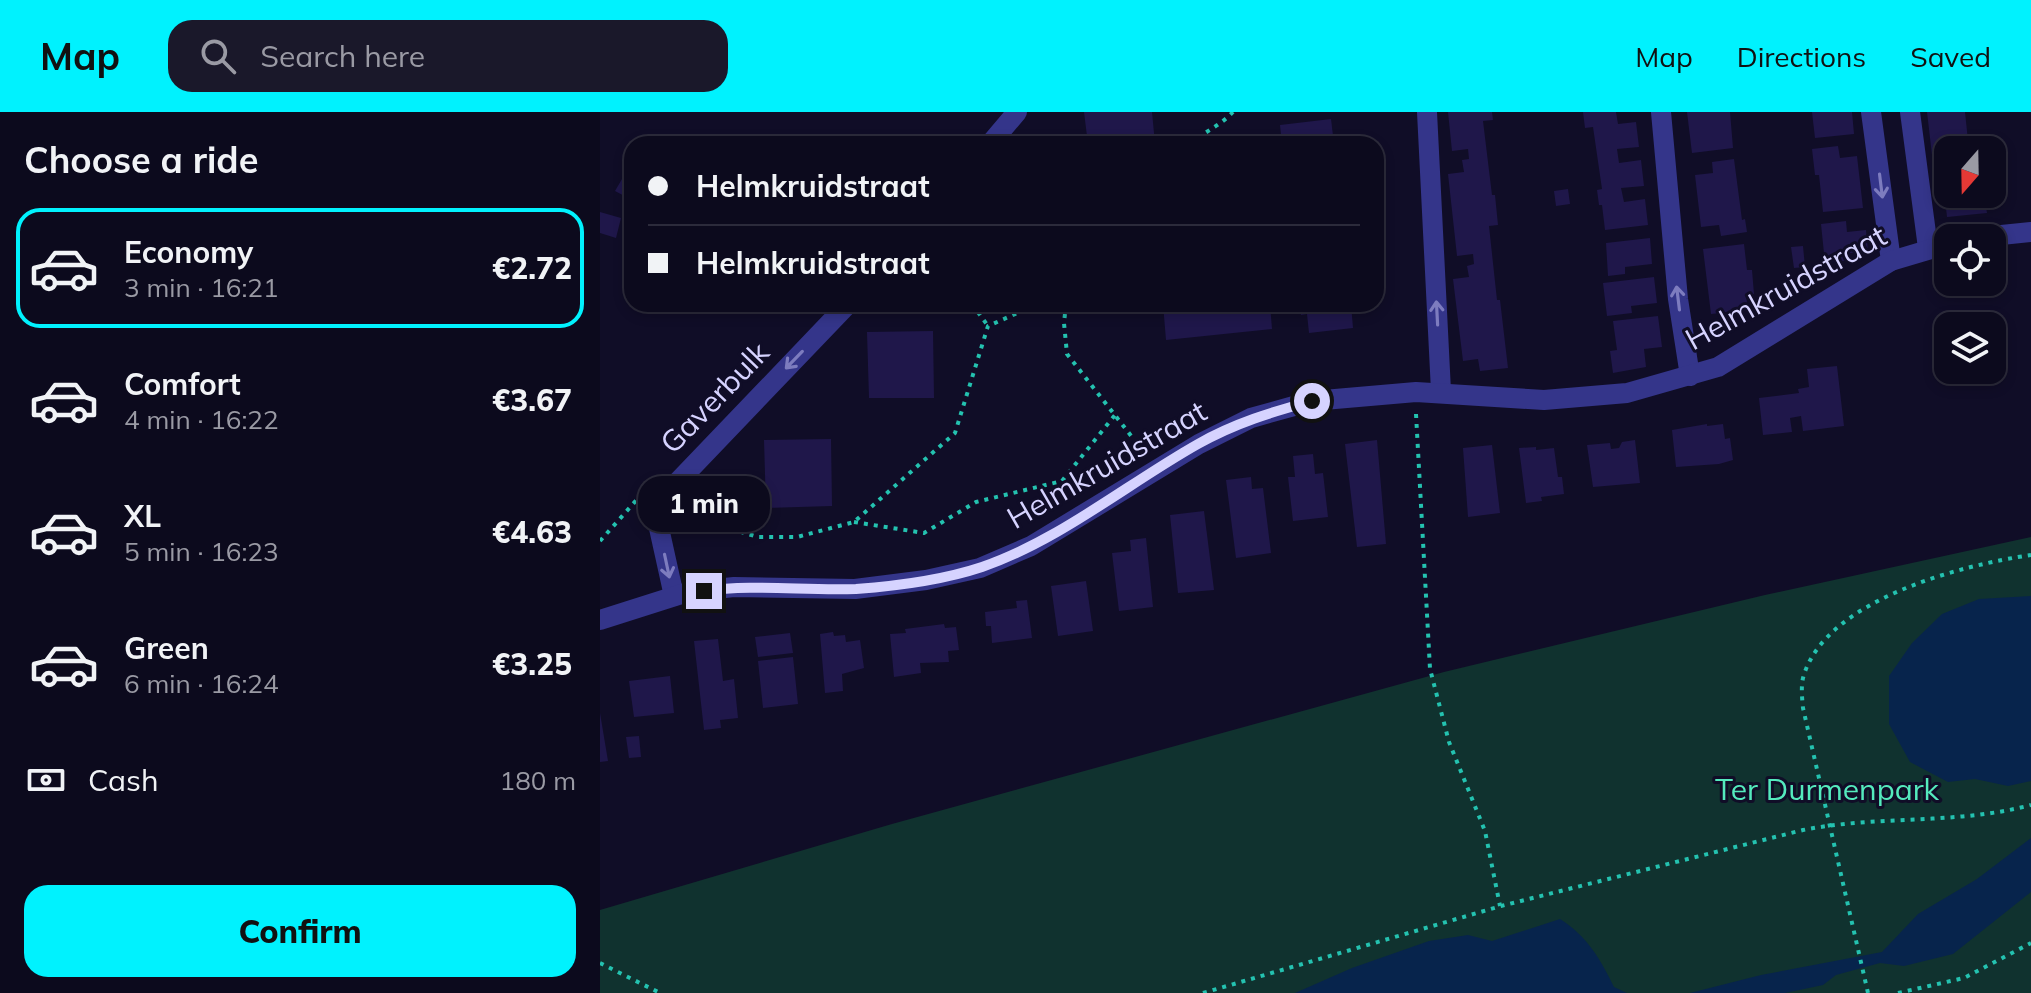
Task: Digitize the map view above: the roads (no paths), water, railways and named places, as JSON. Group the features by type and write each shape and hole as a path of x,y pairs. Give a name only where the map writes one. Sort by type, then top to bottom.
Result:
{"street":[{"path":"997,136 1017,112"},
{"path":"1427,112 1441,391"},
{"path":"1661,112 1678,299 1690,376"},
{"path":"1871,112 1891,261"},
{"path":"1910,112 1934,227"},
{"path":"2006,235 2031,232"},
{"name":"Helmkruidstraat","path":"600,620 674,596 734,587 855,589 926,580 980,568 1031,546 1199,444 1251,418 1312,401 1441,391 1544,400 1627,393 1690,376 1718,367 1891,261 1934,247"},
{"name":"Gaverbulk","path":"674,596 657,519 669,491 840,312"}],"water":[{"path":"2031,596 2031,781 2008,786 1975,779 1948,782 1910,762 1889,724 1889,676 1912,643 1942,614 1979,599"},
{"path":"2031,838 2031,892 1953,954 1904,966 1880,963 1836,975 1823,985 1785,993 1690,993 1761,975 1882,952 1918,914 1977,879"},
{"path":"1560,919 1592,949 1614,987 1627,993 1295,993 1352,968 1429,941 1468,935 1492,941"}],"park label":[{"name":"Ter Durmenpark","path":"1827,790"}]}
